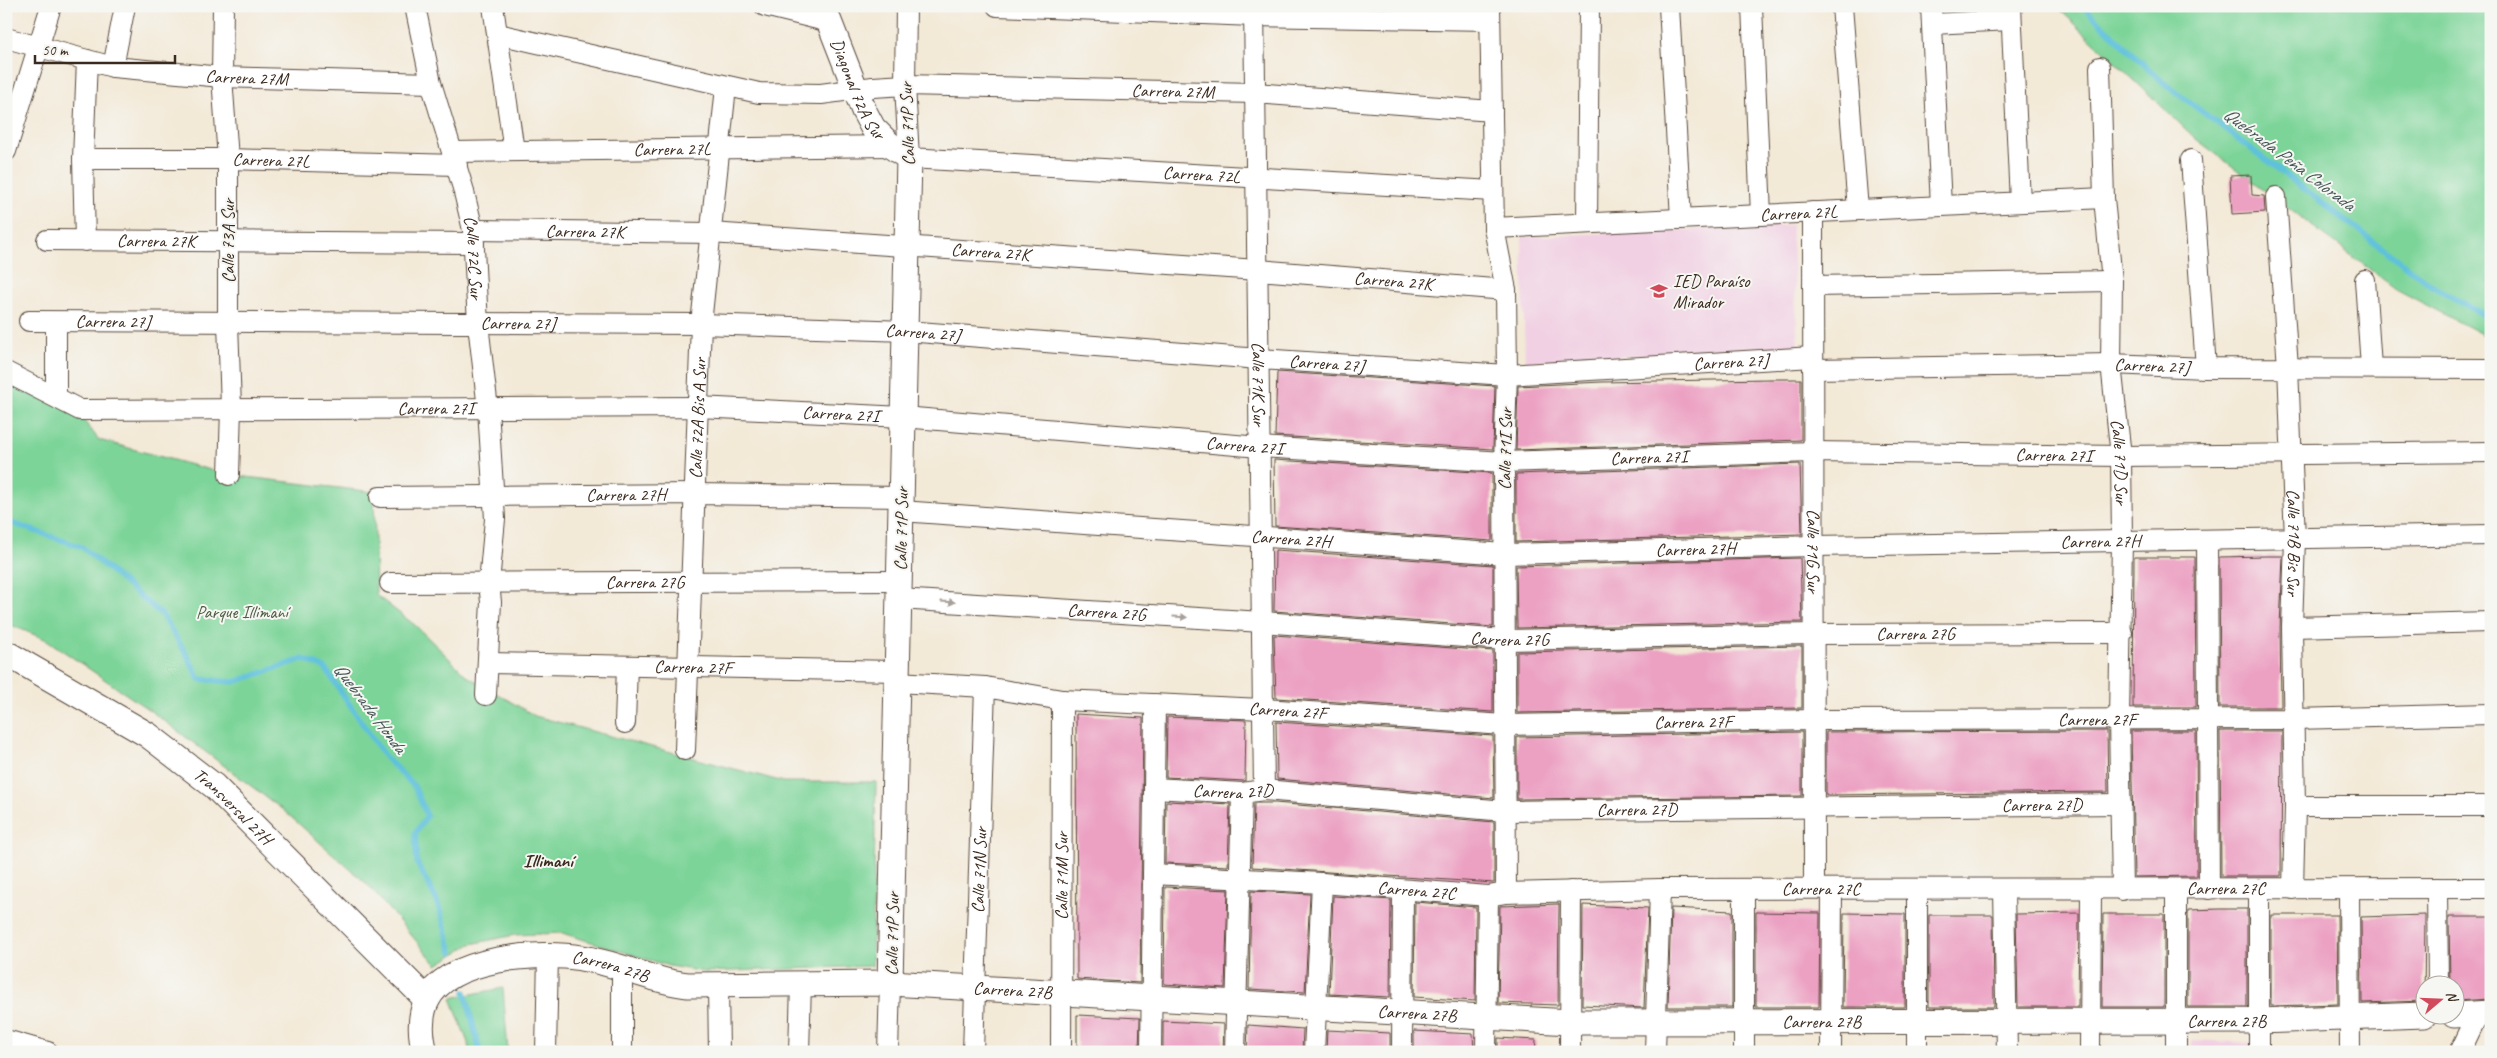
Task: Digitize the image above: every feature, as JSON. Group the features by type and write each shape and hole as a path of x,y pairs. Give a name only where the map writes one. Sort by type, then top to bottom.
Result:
{"street":[{"path":"6,151 51,6"},
{"path":"113,67 125,6"},
{"name":"Calle 73A Sur","path":"223,6 222,77 228,159 228,323 231,408 229,475"},
{"name":"Calle 72C Sur","path":"415,6 432,82 455,159 473,236 478,324 488,410 495,519 489,583 491,602 486,695"},
{"path":"493,6 514,151"},
{"path":"766,6 826,14"},
{"name":"Calle 71P Sur","path":"888,1052 906,331 907,246 900,152 905,85 906,6"},
{"path":"997,6 1490,13"},
{"path":"1588,223 1589,6"},
{"path":"1669,6 1681,219"},
{"path":"1752,6 1761,215"},
{"path":"1842,6 1858,210"},
{"name":"Calle 71K Sur","path":"1254,11 1264,790"},
{"name":"Calle 71I Sur","path":"1486,1052 1486,1017 1505,810 1504,462 1507,375 1506,290 1494,228 1490,13"},
{"path":"1940,206 1931,15 2011,13 2020,202"},
{"name":"Diagonal 72A Sur","path":"826,14 855,90 873,128 900,152"},
{"path":"498,34 726,87"},
{"name":"Carrera 27M","path":"6,38 113,67 222,77 432,82"},
{"path":"86,241 83,159 87,60"},
{"name":"Calle 71D Sur","path":"2100,67 2104,198 2112,281 2111,364 2120,456 2122,633 2119,719 2122,890"},
{"name":"Carrera 27M","path":"726,87 759,93 792,95 905,85 1255,93 1492,111"},
{"name":"Calle 72A Bis A Sur","path":"685,750 701,324 726,87"},
{"name":"Carrera 27L","path":"83,159 455,159 514,151 720,148 900,152"},
{"name":"Carrera 72L","path":"900,152 1256,178 1493,191"},
{"path":"2191,160 2206,368"},
{"name":"Calle 71B Bis Sur","path":"2276,197 2288,367 2295,539 2292,627 2295,806 2293,889"},
{"name":"Carrera 27L","path":"1494,228 2104,198"},
{"name":"Calle 71G Sur","path":"1813,212 1813,806 1823,889 1831,1052"},
{"name":"Carrera 27K","path":"47,240 228,242 711,233 1258,270 1506,290"},
{"path":"2365,280 2371,367"},
{"path":"1813,286 2112,281"},
{"name":"Carrera 27J","path":"29,321 701,324 906,331 1259,359 1507,375 1813,363 2111,364 2206,368 2371,367 2491,369"},
{"path":"56,322 56,397"},
{"name":"Carrera 27I","path":"6,372 80,410 231,408 488,410 698,407 903,417 1260,447 1504,462 1813,452 2120,456 2491,452"},
{"name":"Carrera 27H","path":"380,497 695,494 901,504 1261,536 1505,554 2122,540 2207,541 2491,535"},
{"path":"2207,541 2209,889"},
{"name":"Carrera 27G","path":"390,583 691,580 899,590 1262,622 1504,640 1813,634 2122,633"},
{"path":"2292,627 2491,622"},
{"name":"Transversal 27H","path":"6,653 148,735 214,786 427,1000"},
{"name":"Carrera 27F","path":"489,663 688,667 897,677 1062,700 1263,709 1505,725 1812,720 2294,719 2491,714"},
{"path":"625,723 627,666"},
{"name":"Calle 71N Sur","path":"973,1052 985,688"},
{"name":"Calle 71M Sur","path":"1061,1052 1062,700"},
{"path":"1151,1052 1155,704"},
{"name":"Carrera 27D","path":"1154,788 1242,793 1264,790 1505,810 2121,804"},
{"path":"1235,1052 1242,793"},
{"path":"2295,806 2491,806"},
{"name":"Carrera 27C","path":"1153,874 1497,894 1571,890 1660,889 2004,888 2122,890 2491,888"},
{"path":"1314,1052 1322,883"},
{"path":"2004,888 2008,1022 2007,1052"},
{"path":"2436,888 2438,976"},
{"path":"1655,1052 1660,889"},
{"path":"1744,889 1744,1052"},
{"path":"1917,889 1917,1052"},
{"path":"2176,889 2176,1052"},
{"path":"2259,889 2259,1052"},
{"path":"2349,889 2352,1018 2350,1052"},
{"path":"1402,1052 1404,890"},
{"path":"1570,1052 1571,890"},
{"path":"2090,1052 2091,890"},
{"path":"546,1052 548,955"},
{"name":"Carrera 27B","path":"427,1000 433,992 451,977 484,963 548,955 583,958 673,984 718,986 890,983 1570,1022 2259,1021 2414,1016"},
{"path":"622,968 622,1052"},
{"path":"799,1052 802,984"},
{"path":"718,986 718,1052"},
{"path":"424,1052 420,1034 427,1000"},
{"path":"2460,1052 2475,1014"},
{"path":"6,1040 48,1052"}],"shaded area":[{"name":"IED Paraíso Mirador","path":"1791,225 1798,346 1525,362 1522,237"},
{"path":"2192,1040 2254,1043 2254,1052 2191,1052"}],"green space":[{"path":"2056,6 2491,6 2491,339 2396,289 2196,139"},
{"name":"Parque Illimaní","path":"6,377 77,412 99,440 229,475 374,492 376,595 416,626 467,676 535,716 784,782 876,782 872,966 705,972 669,966 562,933 515,935 471,944 437,965 367,884 283,810 155,714 47,640 6,623"},
{"path":"503,988 508,1052 469,1052 468,1043 451,998"}],"building":[{"path":"2251,175 2252,195 2264,196 2265,212 2232,214 2230,176"},
{"path":"1277,372 1495,386 1493,449 1275,436"},
{"path":"1801,379 1801,440 1516,450 1518,386 1602,382"},
{"path":"1274,460 1492,473 1492,541 1275,526"},
{"path":"1800,464 1802,534 1516,542 1516,474"},
{"path":"1275,550 1493,565 1493,627 1274,611"},
{"path":"2283,556 2280,627 2281,707 2220,707 2219,557"},
{"path":"2134,557 2195,557 2196,707 2133,707"},
{"path":"1800,558 1802,622 1517,628 1516,566"},
{"path":"1274,635 1493,651 1493,712 1276,698"},
{"path":"1802,646 1802,708 1517,713 1517,652"},
{"path":"1076,714 1143,718 1140,983 1077,979"},
{"path":"1167,717 1246,720 1245,781 1166,777"},
{"path":"1276,722 1493,736 1494,798 1277,779"},
{"path":"2107,731 2108,792 1826,795 1826,732"},
{"path":"2131,731 2196,731 2197,876 2134,877"},
{"path":"2220,731 2282,731 2281,876 2221,876"},
{"path":"1802,732 1802,796 1517,799 1517,737"},
{"path":"1166,801 1230,804 1228,866 1165,863"},
{"path":"1254,803 1275,803 1494,822 1494,883 1252,867"},
{"path":"1165,887 1228,890 1225,988 1164,984"},
{"path":"1251,891 1310,894 1305,992 1249,989"},
{"path":"1333,896 1391,900 1390,997 1329,994"},
{"path":"1415,902 1476,907 1475,1001 1414,997"},
{"path":"1559,904 1558,1005 1498,1003 1500,906"},
{"path":"1583,905 1648,908 1644,1008 1582,1005"},
{"path":"1671,908 1732,911 1732,1007 1668,1007"},
{"path":"2247,909 2247,1007 2188,1007 2188,910"},
{"path":"1756,912 1820,913 1819,1007 1756,1007"},
{"path":"1844,913 1905,914 1905,1007 1843,1007"},
{"path":"2079,913 2078,1007 2018,1007 2016,914"},
{"path":"2103,914 2164,914 2164,1007 2102,1007"},
{"path":"1929,915 1993,915 1994,1007 1929,1007"},
{"path":"2271,915 2337,915 2338,1004 2271,1006"},
{"path":"2425,915 2424,976 2414,976 2414,1001 2362,1003 2361,917"},
{"path":"2449,917 2491,917 2491,999 2464,1000 2464,976 2450,976"},
{"path":"1077,1015 1140,1018 1139,1052 1077,1052"},
{"path":"1163,1021 1224,1024 1223,1052 1163,1052"},
{"path":"1248,1025 1303,1029 1302,1052 1247,1052"},
{"path":"1327,1030 1390,1033 1390,1052 1326,1052"},
{"path":"1414,1031 1473,1034 1474,1052 1414,1052"},
{"path":"1498,1038 1536,1040 1535,1052 1498,1052"}],"waterway":[{"name":"Quebrada Peña Colorada","path":"2082,6 2164,83 2431,285 2491,319"},
{"name":"Quebrada Honda","path":"6,521 82,547 162,615 187,655 199,679 234,682 303,659 325,668 385,757 414,786 427,816 415,833 417,863 437,901 452,952"},
{"name":"Quebrada Honda","path":"465,992 480,1052"}],"place":[{"name":"IED Paraíso Mirador","path":"1659,291"}],"district":[{"name":"Illimaní","path":"548,861"}]}
